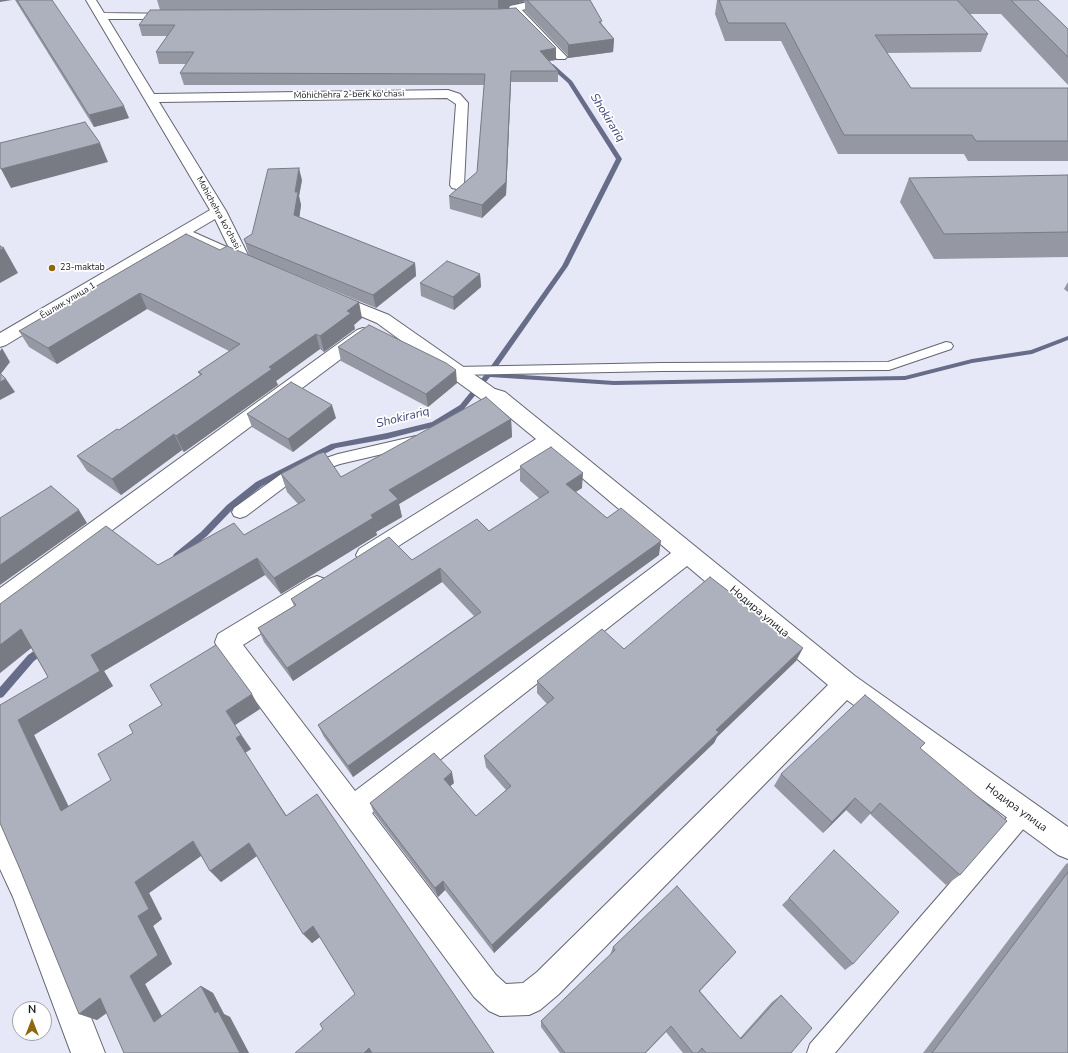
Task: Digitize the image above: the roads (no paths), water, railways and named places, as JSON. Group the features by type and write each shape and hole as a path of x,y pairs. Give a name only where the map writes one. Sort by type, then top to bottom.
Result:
{"street":[{"name":"Mohichehra ko'chasi","path":"91,0 218,211 243,260 278,274"},
{"path":"552,0 515,6 514,9 561,58"},
{"path":"505,15 519,14"},
{"path":"101,16 186,16"},
{"name":"Mohichehra 2-berk ko'chasi","path":"151,98 448,94 456,97 462,103 457,185"},
{"name":"Ёшлик улица 1","path":"0,341 218,211"},
{"path":"181,233 243,260"},
{"path":"320,292 383,319 456,371"},
{"path":"0,601 383,319"},
{"name":"Нодира улица","path":"456,371 490,399 550,440 846,684 1023,814 1068,845"},
{"path":"550,440 218,648 353,810 485,986 500,1000 530,999 548,983 846,684"},
{"path":"353,810 688,553"},
{"path":"0,836 26,892 88,1053"}],"lane":[{"path":"456,371 889,366 946,346"},
{"path":"240,512 290,476 338,459 406,445 427,438"},
{"path":"819,1053 1023,814"}],"waterway":[{"name":"Shokirariq","path":"507,9 506,5 544,0"},
{"name":"Shokirariq","path":"488,375 565,266 619,159 570,82 551,65"},
{"path":"488,375 614,383 905,378 972,361 1032,352 1068,338"},
{"name":"Shokirariq","path":"177,556 204,534 230,507 259,484 334,446 387,436 434,424 462,407 488,375"},
{"name":"Shokirariq","path":"0,694 31,658 44,648"}],"place":[{"name":"23-maktab","path":"52,268"}]}
